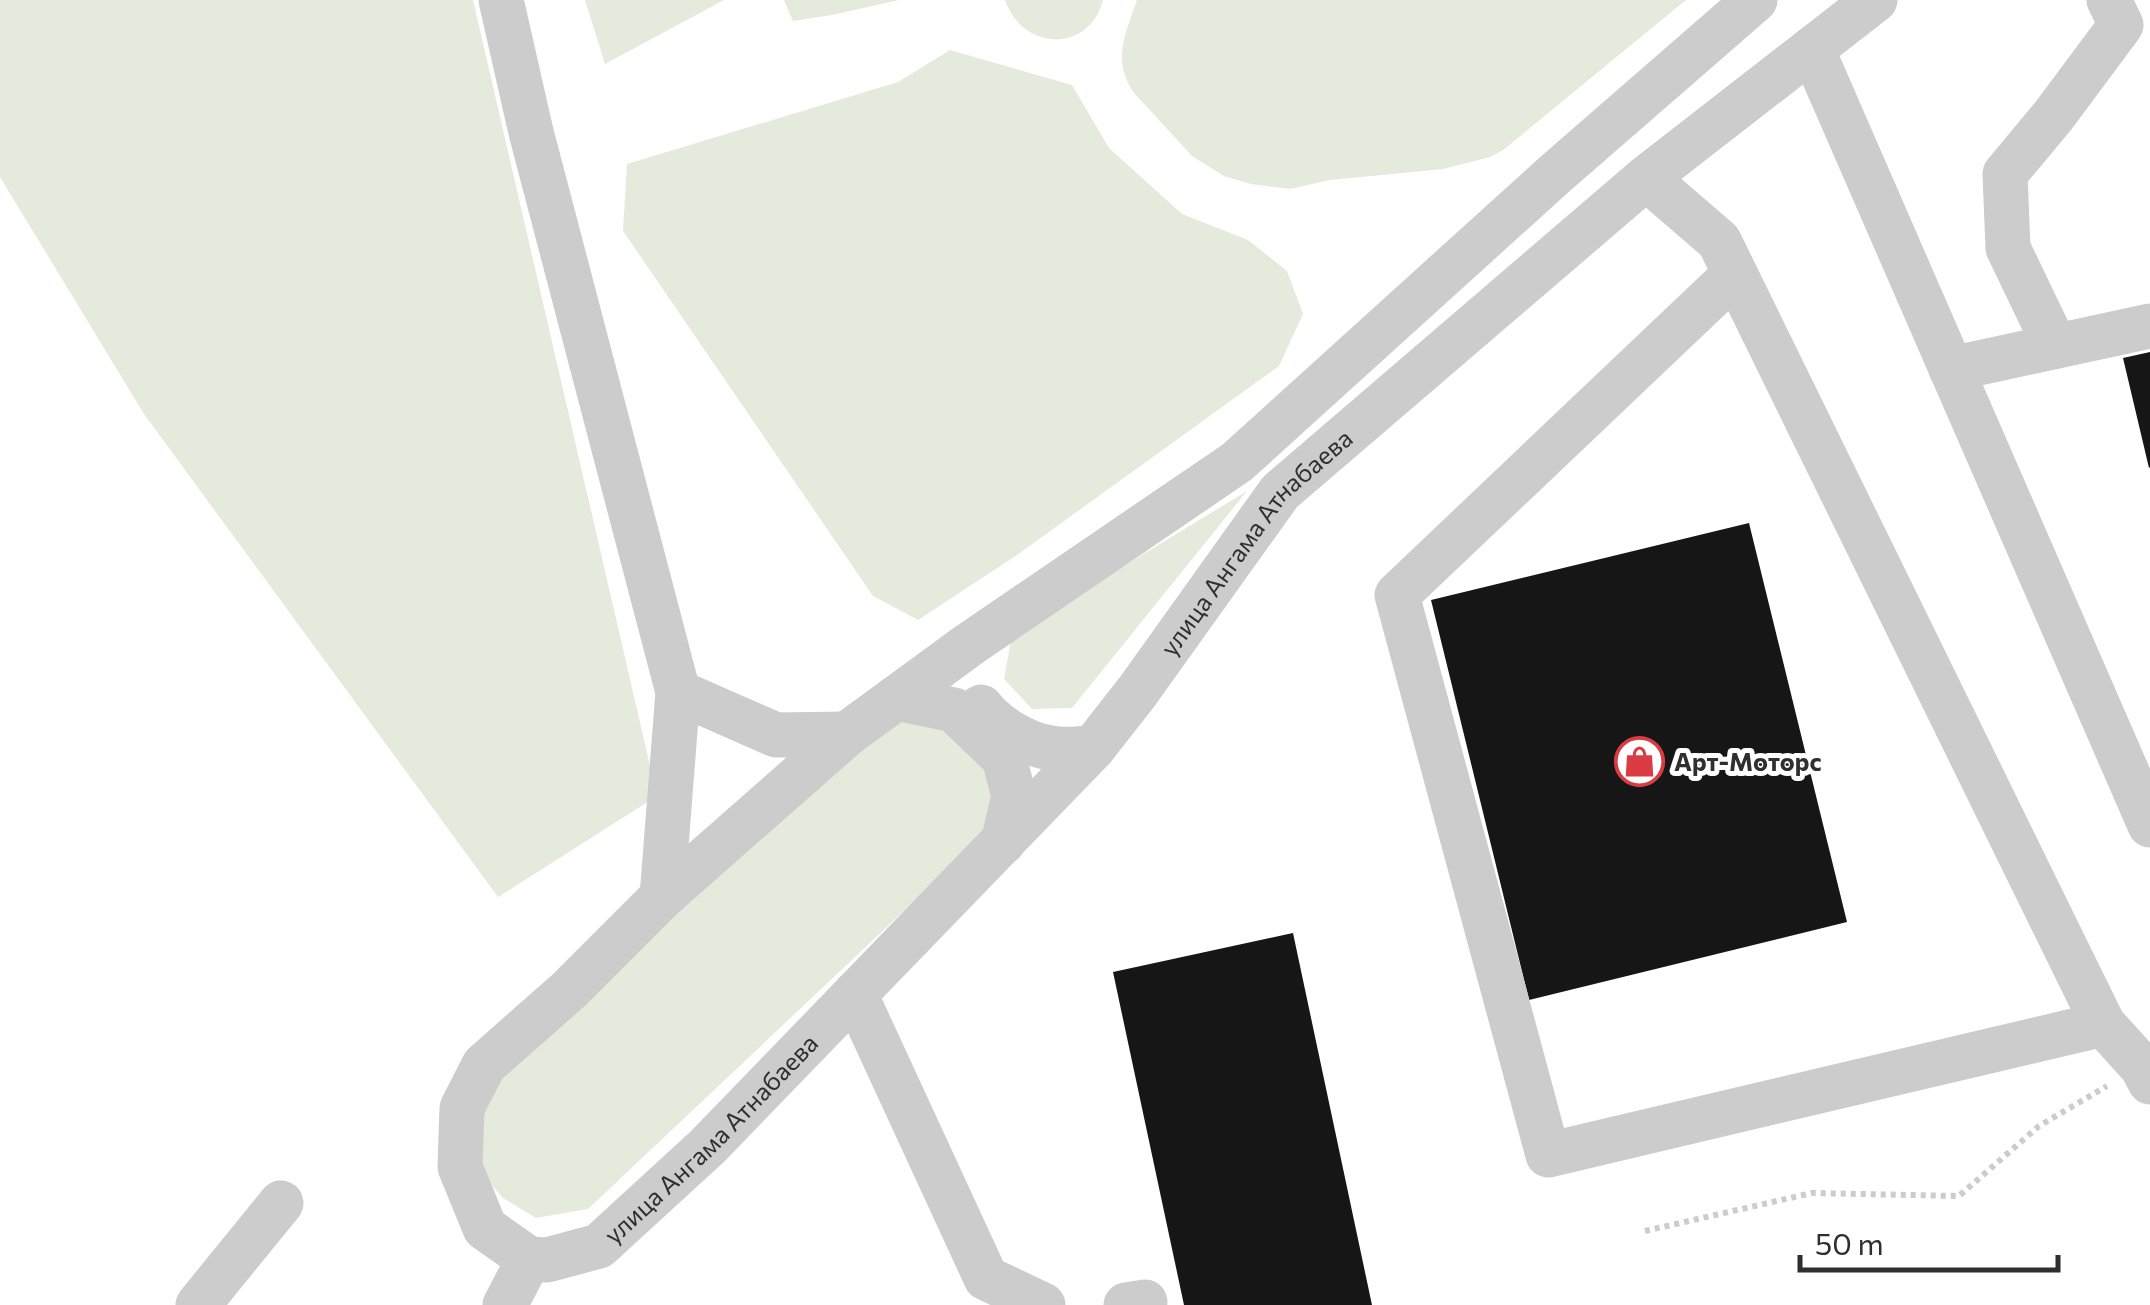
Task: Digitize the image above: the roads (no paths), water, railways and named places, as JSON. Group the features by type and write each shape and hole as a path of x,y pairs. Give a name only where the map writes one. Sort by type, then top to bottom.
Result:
{"street":[{"path":"500,0 678,692 662,897"},
{"path":"506,1305 528,1260 486,1228 460,1166 462,1108 484,1065 569,990 662,897 847,734 970,644 1237,462 1555,174 1755,0"},
{"name":"улица Ангама Атнабаева","path":"528,1260 547,1260 598,1246 708,1146 1093,748 1280,492 1646,178 1875,0"},
{"path":"2055,346 2008,248 2005,174 2054,115 2127,9"},
{"path":"1812,49 2150,825"},
{"path":"1646,178 1718,241 2103,1024 2146,1074"},
{"path":"1735,274 1397,595 1548,1156 2103,1024"},
{"path":"1951,370 2150,326"},
{"path":"970,644 965,673 976,700 992,721 1050,748 1093,748"},
{"path":"678,692 776,736 847,734"},
{"path":"896,698 954,710 1004,758 1014,796 1002,842"},
{"path":"854,994 986,1278 1043,1305"},
{"path":"198,1305 281,1203"}],"place":[{"name":"Арт-Моторс","path":"1639,761"}]}
